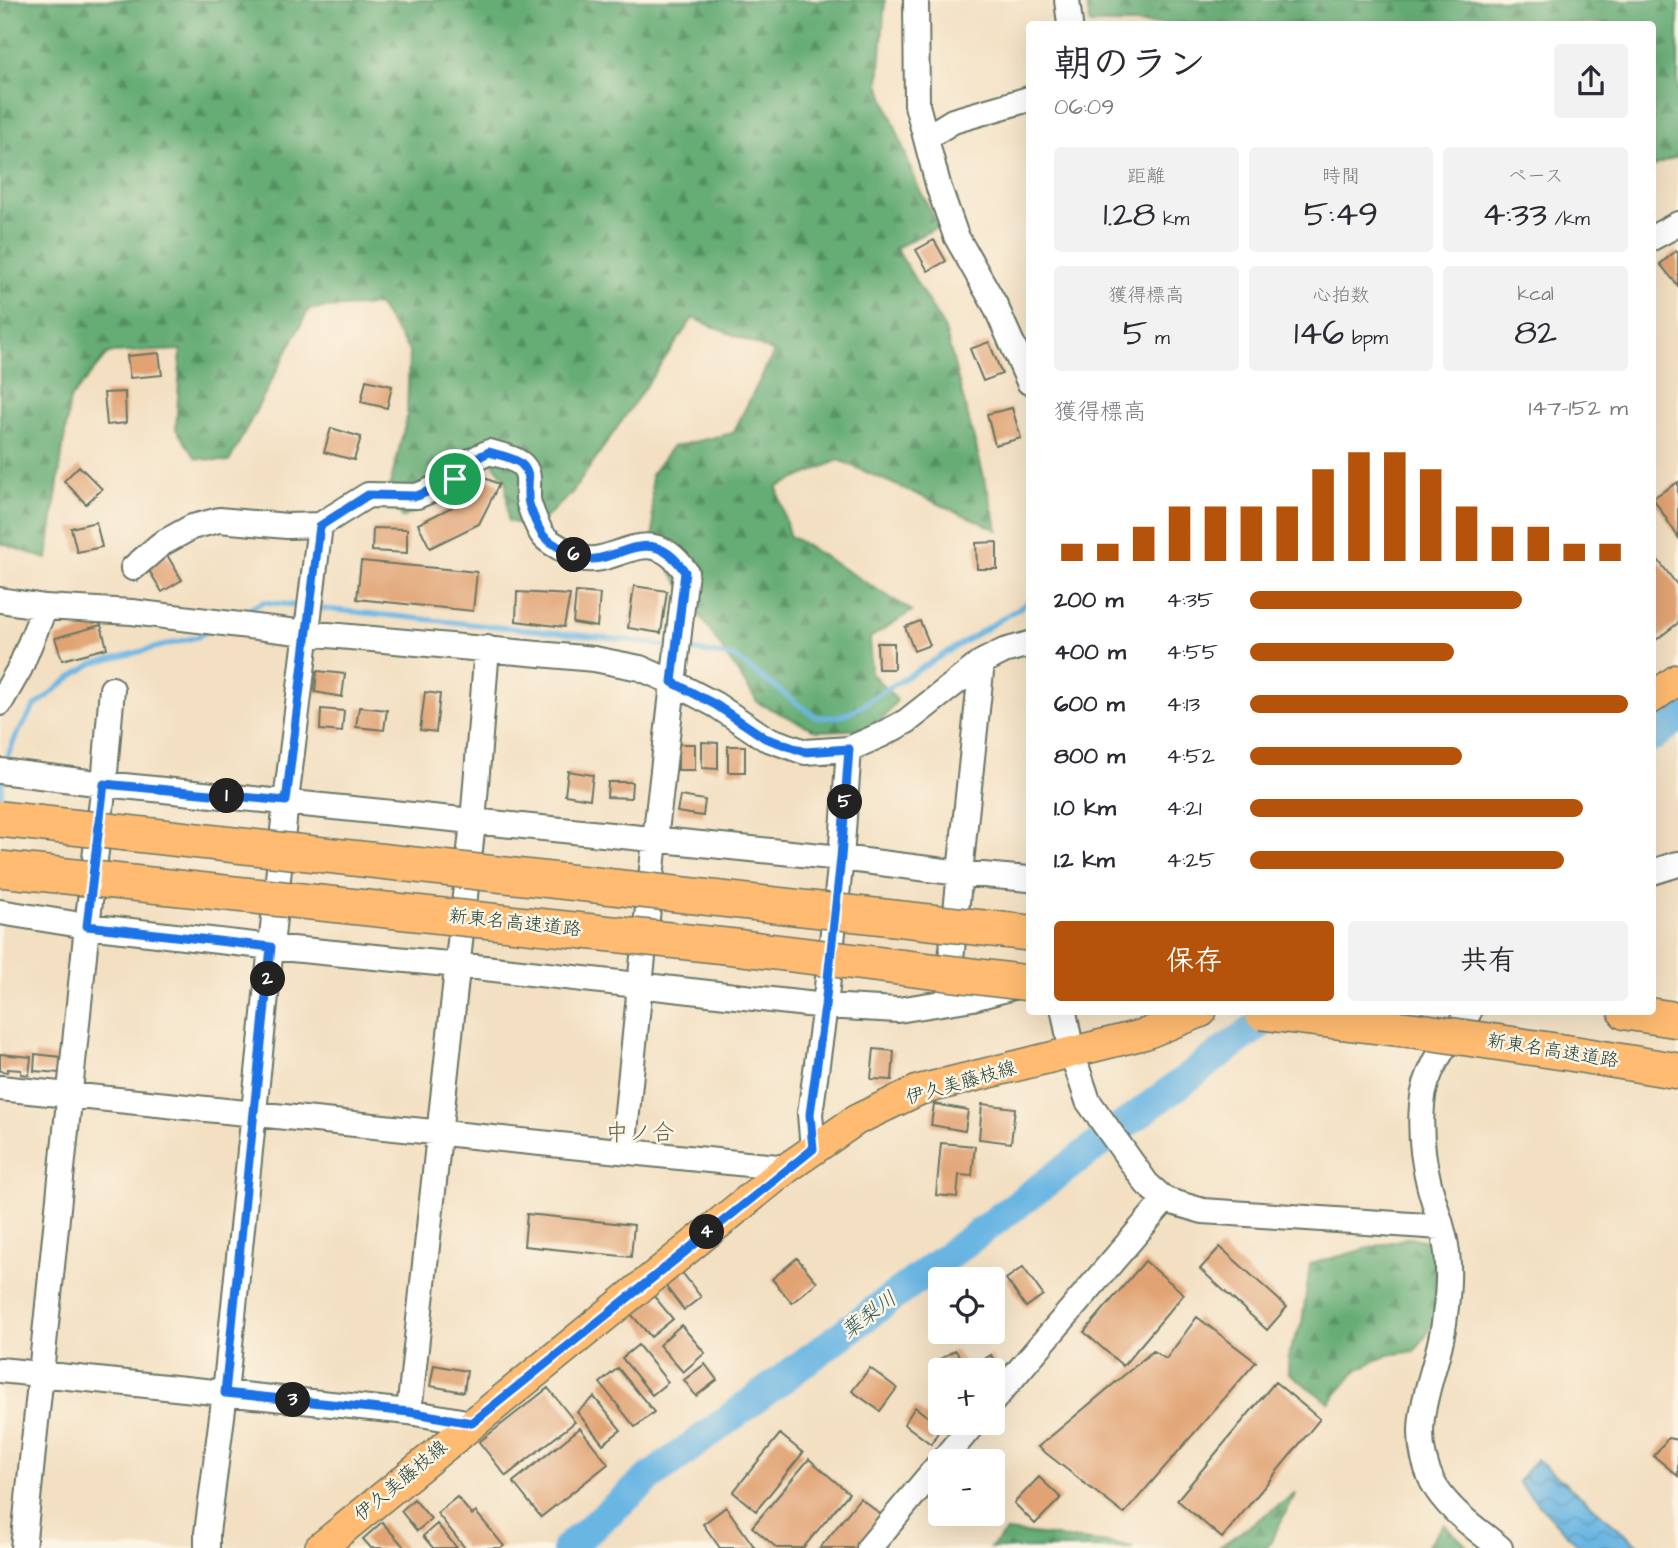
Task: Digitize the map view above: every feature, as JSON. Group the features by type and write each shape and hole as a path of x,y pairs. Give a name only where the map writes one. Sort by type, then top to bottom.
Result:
{"highway":[{"path":"0,819 1026,933"},
{"name":"新東名高速道路","path":"0,869 735,947 1026,984"},
{"name":"新東名高速道路","path":"1287,1015 1420,1031 1678,1071"},
{"path":"1646,1015 1678,1020"}],"main road":[{"path":"1656,695 1678,679"},
{"name":"伊久美藤枝線","path":"320,1548 787,1168 856,1120 919,1090 1145,1034 1193,1015"}],"street":[{"path":"916,0 917,105 939,188 956,236 995,305 1026,375"},
{"path":"1067,0 1070,21"},
{"path":"927,137 953,121 1026,100"},
{"path":"1656,237 1678,224"},
{"path":"133,568 171,538 192,527 219,520 320,526 368,495 417,496 436,488 455,479 473,460 489,452 520,463 529,474 528,502 543,536 565,550 593,560 624,549 654,546 675,557 685,572 654,840 624,1151"},
{"path":"207,1548 286,801 320,526"},
{"path":"0,600 45,607 132,612 306,633 594,659 640,668 672,682 716,705 765,738 805,752 849,749 907,721 982,662 1004,651 1026,645"},
{"path":"0,703 20,668 45,607"},
{"path":"409,1412 473,822 487,648"},
{"path":"946,1003 982,662"},
{"path":"23,1548 112,690"},
{"path":"813,1149 810,1114 841,858 849,749"},
{"path":"0,771 104,784 841,858 960,873 1026,877"},
{"path":"1656,871 1678,864"},
{"path":"0,912 87,926 271,947 825,1006 898,1010 946,1003 1026,984"},
{"path":"1065,1015 1072,1053 1088,1101 1147,1184 1165,1200 1203,1211 1441,1227"},
{"path":"1467,1015 1444,1047 1427,1078 1422,1104 1422,1137 1429,1182 1447,1258 1445,1318 1421,1412 1423,1447 1433,1481 1453,1508 1500,1548"},
{"path":"0,1088 787,1168"},
{"path":"1005,1387 1165,1200"},
{"path":"0,1370 409,1412 472,1423"},
{"path":"952,1449 964,1435"},
{"path":"869,1548 928,1478"}],"green space":[{"path":"0,0 885,0 879,83 917,185 939,226 896,248 945,330 998,530 839,460 777,487 789,535 912,611 870,638 871,673 897,700 876,729 817,731 758,703 654,546 651,475 672,447 733,433 774,352 693,318 571,494 534,528 508,521 506,480 491,461 444,497 402,518 390,485 407,417 409,351 378,305 309,309 229,462 196,458 176,429 181,350 108,353 70,399 47,559 0,543"},
{"path":"1086,0 1678,0 1678,156 1656,165 1656,21 1090,21"},
{"path":"1410,1237 1435,1243 1438,1318 1415,1351 1388,1355 1358,1369 1329,1403 1288,1372 1289,1352 1302,1323 1310,1264"},
{"path":"1296,1493 1267,1548 1218,1548"},
{"path":"1444,1524 1469,1548 1426,1548"},
{"path":"1007,1531 1116,1544 1133,1548 990,1548"}],"water":[{"path":"1536,1459 1642,1548 1580,1548 1518,1482"}],"building":[{"path":"934,240 946,261 928,271 916,250"},
{"path":"1676,251 1678,253 1678,286 1660,264"},
{"path":"989,342 1002,374 983,381 970,349"},
{"path":"159,353 162,375 130,378 127,356"},
{"path":"366,380 392,386 387,408 361,402"},
{"path":"125,392 126,423 107,425 104,393"},
{"path":"1012,408 1021,438 995,445 987,414"},
{"path":"331,428 361,437 354,460 324,452"},
{"path":"79,466 102,489 86,504 64,481"},
{"path":"480,476 499,484 479,524 430,548 418,524 454,506"},
{"path":"1678,482 1678,537 1656,503 1656,496"},
{"path":"96,522 102,547 77,552 71,528"},
{"path":"373,528 407,529 407,553 372,551"},
{"path":"997,542 997,569 977,569 976,543"},
{"path":"167,555 182,580 162,592 147,567"},
{"path":"1656,557 1678,586 1678,623 1656,640"},
{"path":"361,561 477,572 473,611 357,599"},
{"path":"634,586 667,591 661,633 628,628"},
{"path":"517,592 570,595 564,627 516,621"},
{"path":"576,592 600,594 597,627 573,623"},
{"path":"920,621 930,645 914,651 905,627"},
{"path":"101,625 107,648 62,660 55,638"},
{"path":"877,643 894,643 894,669 878,669"},
{"path":"317,671 345,674 342,697 315,692"},
{"path":"425,692 440,694 436,732 420,730"},
{"path":"359,707 387,710 384,730 356,727"},
{"path":"321,709 344,711 342,732 320,730"},
{"path":"702,742 718,743 718,769 702,768"},
{"path":"678,744 695,744 695,770 678,770"},
{"path":"728,746 745,746 745,772 728,772"},
{"path":"568,771 593,775 590,799 565,795"},
{"path":"608,782 632,782 631,798 607,797"},
{"path":"680,796 705,800 703,816 677,812"},
{"path":"874,1049 894,1051 892,1080 871,1079"},
{"path":"0,1054 31,1057 29,1075 21,1074 21,1070 0,1071"},
{"path":"35,1054 61,1057 60,1073 34,1071"},
{"path":"934,1104 968,1110 965,1131 931,1125"},
{"path":"982,1104 1015,1108 1011,1143 979,1139"},
{"path":"941,1143 975,1146 972,1176 959,1175 957,1197 936,1195"},
{"path":"527,1214 634,1225 631,1257 524,1246"},
{"path":"1220,1247 1287,1307 1267,1330 1200,1269"},
{"path":"797,1258 817,1282 792,1303 772,1279"},
{"path":"1145,1261 1184,1294 1123,1366 1084,1332"},
{"path":"1023,1267 1043,1295 1026,1307 1006,1279"},
{"path":"681,1271 701,1297 684,1310 664,1284"},
{"path":"653,1295 673,1319 651,1337 631,1314"},
{"path":"1197,1317 1256,1362 1124,1514 1038,1447 1153,1351 1166,1359"},
{"path":"681,1325 705,1353 683,1372 659,1345"},
{"path":"638,1345 668,1382 652,1395 622,1358"},
{"path":"955,1350 961,1358 942,1358"},
{"path":"705,1364 717,1380 696,1396 684,1380"},
{"path":"434,1365 467,1371 464,1392 430,1386"},
{"path":"618,1368 654,1412 635,1427 600,1383"},
{"path":"870,1368 897,1388 880,1411 852,1391"},
{"path":"1275,1382 1320,1419 1222,1538 1177,1500"},
{"path":"548,1388 575,1422 506,1476 479,1442"},
{"path":"594,1397 621,1430 603,1444 577,1412"},
{"path":"915,1407 928,1417 928,1435 936,1435 931,1444 904,1424"},
{"path":"580,1428 608,1464 541,1517 513,1482"},
{"path":"780,1434 803,1453 756,1511 733,1492"},
{"path":"1668,1438 1678,1440 1678,1476 1654,1456"},
{"path":"809,1459 849,1493 803,1548 777,1548 752,1527"},
{"path":"1039,1477 1061,1498 1035,1524 1014,1503"},
{"path":"457,1497 472,1515 476,1512 504,1546 465,1548 437,1513"},
{"path":"860,1498 885,1518 860,1548 820,1548"},
{"path":"414,1499 431,1519 417,1531 401,1511"},
{"path":"726,1507 755,1548 720,1548 703,1524"},
{"path":"382,1522 405,1548 371,1548 363,1539"},
{"path":"437,1524 457,1548 433,1548 423,1536"}],"waterway":[{"path":"236,616 263,602 303,606"},
{"path":"685,649 734,657 816,717 833,717 861,706 1026,604"},
{"path":"316,608 672,647"},
{"path":"4,765 16,736 34,707 70,678 92,664 197,637 209,630"},
{"name":"葉梨川","path":"1656,734 1678,718"},
{"path":"0,803 3,778"},
{"name":"葉梨川","path":"567,1548 649,1478 1272,1015"}],"district":[{"name":"中ノ合","path":"640,1133"}],"route":[{"path":"489,452 503,456 520,463 529,474 528,502 543,536 577,556 593,560 624,549 654,546 675,557 685,572 672,682 716,705 765,738 805,752 849,749 841,858 810,1114 813,1149 472,1423 409,1412 225,1393 271,947 87,926 104,784 286,801 320,526 368,495 417,496 455,479 473,460 489,452"}]}
